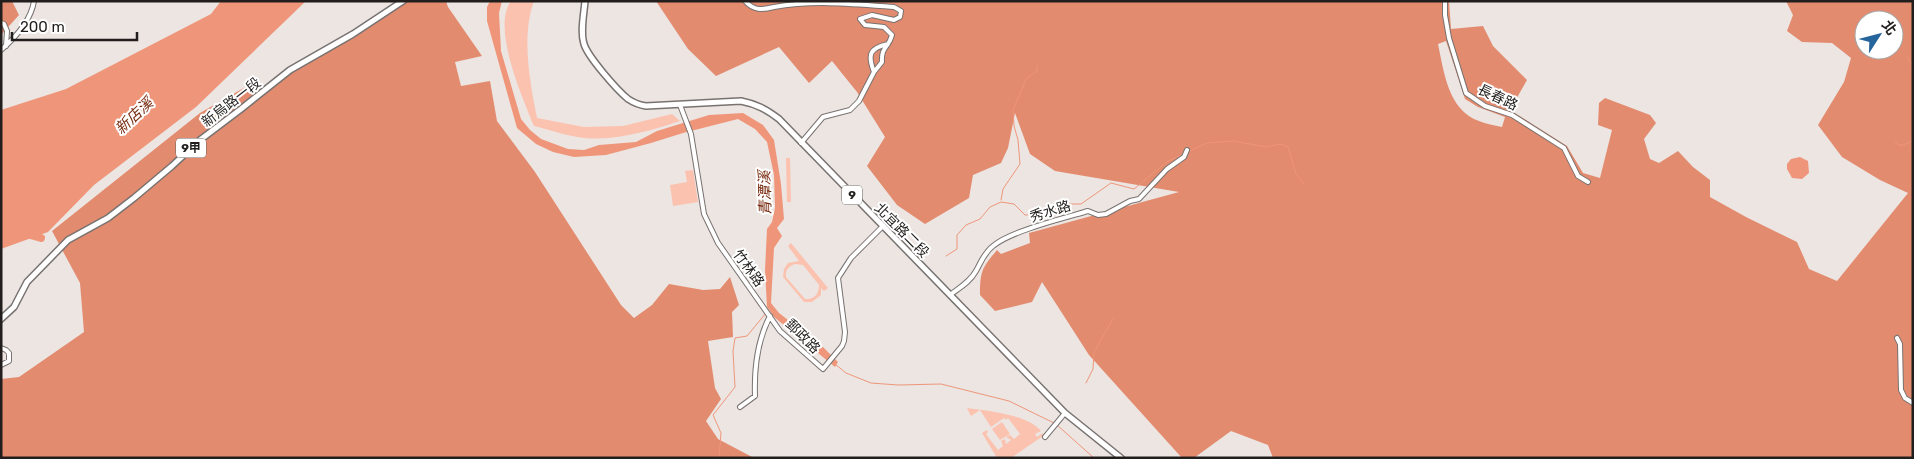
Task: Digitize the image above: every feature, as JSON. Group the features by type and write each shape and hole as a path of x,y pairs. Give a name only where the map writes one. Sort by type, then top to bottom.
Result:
{"main road":[{"name":"新烏路一段","path":"1,319 14,307 27,282 68,240 108,218 172,166 200,140 290,70 353,34 403,1"},
{"name":"北宜路二段","path":"585,1 584,43 589,54 628,99 638,105 680,105 741,101 762,106 779,119 950,295 1063,415 1121,458"}],"street":[{"path":"1,50 21,30 34,7 34,1"},
{"path":"746,1 754,9 761,10 791,3 806,2 898,9 901,14 900,17 894,20 872,15 860,19 866,25 884,27 892,35 882,52 882,62 874,72 859,101 850,110 823,117 801,143"},
{"name":"長春路","path":"1445,1 1445,15 1449,38 1466,93 1485,106 1512,115 1564,148 1578,176 1588,182"},
{"path":"1,23 4,24 7,31 6,46"},
{"path":"874,72 871,65 871,52 875,47 888,44"},
{"name":"竹林路","path":"680,105 691,134 704,214 708,224 732,264 770,316"},
{"name":"秀水路","path":"950,295 968,281 982,258 998,242 1026,230 1088,211 1098,215 1112,211 1130,201 1139,199 1167,169 1184,158 1187,150"},
{"name":"郵政路","path":"770,316 780,331 823,369 842,346 845,332 838,278 851,258 882,226"},
{"path":"740,407 755,396 755,365 762,330 770,316"},
{"path":"1897,338 1900,344 1901,390 1905,398 1913,403"},
{"path":"1,348 6,350 9,361 1,365"},
{"path":"1044,437 1063,415"},
{"path":"1042,428 1049,431"}],"shaded area":[{"path":"1,1 12,1 19,15 1,35"},
{"path":"404,1 446,1 448,7 482,56 455,62 461,86 490,81 497,121 535,172 621,305 634,318 652,305 669,284 703,290 720,289 730,277 739,305 732,312 733,337 708,341 715,388 721,399 706,421 718,439 754,458 1,458 1,379 19,377 84,332 80,283 52,231 200,113 249,85 260,97 294,68"},
{"path":"511,1 534,1 530,15 527,44 537,118 584,127 623,126 672,114 680,121 632,134 596,139 571,136 534,126 511,63 507,45 506,13"},
{"path":"656,1 1449,1 1451,29 1483,26 1493,46 1527,80 1510,110 1567,146 1583,173 1600,178 1612,130 1598,125 1599,103 1605,98 1650,115 1656,123 1644,139 1650,159 1659,163 1678,151 1693,167 1710,180 1710,197 1797,242 1809,269 1837,281 1908,193 1880,180 1842,157 1818,125 1844,82 1851,58 1832,43 1802,42 1787,31 1793,15 1786,1 1913,1 1913,458 1273,458 1268,445 1231,431 1194,458 1182,458 1089,355 1042,282 1032,302 995,311 980,295 981,275 992,256 997,250 1001,254 1030,243 1029,233 1179,192 1055,171 1030,154 1015,113 1008,148 1001,163 973,175 969,198 925,224 897,205 867,166 885,137 857,92 832,61 809,83 779,47 716,76 688,49","holes":["1446,41 1465,99 1478,107 1505,117 1502,127 1482,122 1469,116 1460,108 1445,78 1438,44"]},
{"path":"786,158 790,158 791,202 787,202"},
{"path":"693,170 698,202 673,206 670,185 687,182 685,171"},
{"path":"791,243 828,288 824,291 821,288 821,295 812,302 804,302 783,277 784,269 788,263 799,261 788,246","holes":["795,264 803,265 819,285 815,296 808,299 805,299 786,277 787,270 791,266"]},
{"path":"967,408 996,412 1017,417 1035,425 1041,431 1035,434 1037,437 1043,433 1043,436 1011,458 997,458 982,433 987,430 986,434 998,450 1003,446 1001,441 1005,439 1006,444 1011,440 1006,437 1010,435 1014,439 1020,434 1008,418 1006,420 1004,418 991,427 980,410 971,416"},
{"path":"1002,422 1010,434 1000,440 992,429"}],"water":[{"name":"新店溪","path":"221,1 306,1 196,107 94,185 48,232 1,249 1,110 66,89 211,14"},
{"path":"490,1 502,1 499,13 501,51 521,119 541,139 568,149 584,150 599,145 636,142 657,131 709,115 743,113 763,125 774,140 784,219 777,228 782,236 774,248 771,303 779,313 823,347 838,362 835,367 774,317 767,307 765,270 767,229 772,222 775,208 774,175 767,142 755,129 738,119 606,155 574,157 553,152 536,144 517,128 487,21 487,7"},
{"path":"1800,157 1808,161 1809,173 1802,179 1792,178 1787,169 1787,164 1791,159"}],"waterway":[{"path":"1907,57 1913,66"},
{"path":"1001,200 1003,189 1020,164 1013,110 1026,79 1037,71 1037,66"},
{"path":"1895,141 1898,145 1904,145 1913,140"},
{"path":"1187,152 1207,143 1234,141 1266,147 1280,144 1288,147 1296,174 1304,184"},
{"path":"946,256 957,249 957,235 966,225 980,219 990,207 1001,202 1014,204 1025,215 1045,214 1065,204 1081,204 1111,183 1134,189 1168,161 1184,154"},
{"path":"27,234 41,238"},
{"path":"719,458 721,433 713,415 735,387 733,351 735,338 747,336 766,313"},
{"path":"1086,383 1093,369 1094,352 1113,319"},
{"name":"青潭溪","path":"835,364 846,373 871,383 898,385 941,384 1009,401 1054,423"},
{"name":"青潭溪","path":"1057,425 1094,458"}]}
